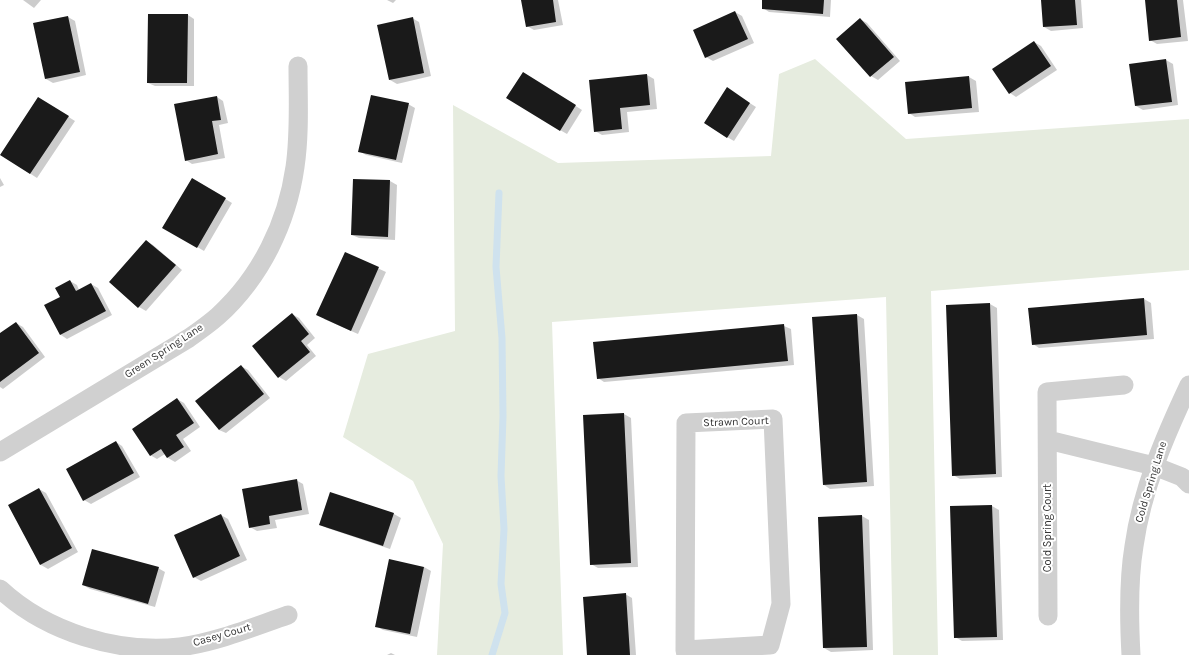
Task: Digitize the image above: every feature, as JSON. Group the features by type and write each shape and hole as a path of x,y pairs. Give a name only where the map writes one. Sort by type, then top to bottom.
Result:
{"street":[{"name":"Green Spring Lane","path":"0,452 189,338 218,316 241,292 258,269 270,249 281,225 290,194 296,166 298,135 298,66"},
{"name":"Cold Spring Court","path":"1048,616 1048,392 1124,385"},
{"name":"Cold Spring Lane","path":"1131,655 1129,631 1129,590 1140,511 1154,466 1170,424 1189,385"},
{"name":"Strawn Court","path":"773,419 781,604 770,645 685,652 686,424 773,419"},
{"path":"1048,440 1154,466 1182,477 1189,484"},
{"name":"Casey Court","path":"0,588 27,610 62,629 104,642 136,647 160,648 213,640 288,615"}],"shaded area":[{"path":"815,59 906,139 1189,119 1189,270 931,291 938,655 893,655 886,297 552,322 563,655 437,655 443,544 413,481 343,437 368,354 455,331 453,105 558,163 771,156 779,74"}],"building":[{"path":"521,0 553,0 556,22 526,27"},
{"path":"762,0 824,0 823,14 762,9"},
{"path":"1041,0 1075,0 1077,25 1043,27"},
{"path":"1145,0 1177,0 1181,37 1149,41"},
{"path":"735,11 748,39 705,58 693,30"},
{"path":"148,14 188,14 187,83 147,83"},
{"path":"68,16 80,72 45,79 33,23"},
{"path":"413,17 424,73 389,80 377,25"},
{"path":"860,18 894,57 870,77 836,39"},
{"path":"1034,41 1051,66 1009,94 992,69"},
{"path":"1166,59 1172,102 1135,106 1129,64"},
{"path":"523,72 576,105 560,131 506,98"},
{"path":"647,74 650,105 620,108 622,129 594,132 589,80"},
{"path":"969,76 972,108 908,114 905,82"},
{"path":"727,87 750,103 727,138 704,123"},
{"path":"371,95 409,103 396,160 358,152"},
{"path":"217,96 221,120 212,121 218,154 185,161 174,104"},
{"path":"38,97 69,116 30,174 0,155"},
{"path":"192,178 226,198 197,248 162,228"},
{"path":"353,179 390,180 388,237 351,235"},
{"path":"146,240 176,265 138,308 109,282"},
{"path":"345,252 379,267 351,331 316,315"},
{"path":"70,280 76,291 91,283 106,311 60,335 44,305 60,297 55,288"},
{"path":"1144,298 1147,335 1032,345 1028,308"},
{"path":"990,303 996,474 952,476 946,305"},
{"path":"292,313 309,334 301,341 310,352 278,378 252,346"},
{"path":"857,314 867,482 823,485 812,317"},
{"path":"16,322 39,353 0,382 0,333"},
{"path":"784,324 788,361 597,379 593,342"},
{"path":"241,365 264,394 219,430 195,401"},
{"path":"177,398 194,423 176,435 184,447 167,458 161,449 150,456 132,429"},
{"path":"624,413 631,563 590,565 583,415"},
{"path":"116,441 134,473 83,501 66,469"},
{"path":"297,479 302,510 269,516 270,524 249,528 242,489"},
{"path":"39,488 72,548 40,565 8,505"},
{"path":"330,492 394,513 383,546 319,525"},
{"path":"992,505 997,637 954,638 950,506"},
{"path":"221,514 240,556 193,578 174,535"},
{"path":"862,515 867,647 823,648 818,517"},
{"path":"92,549 159,567 148,604 82,585"},
{"path":"389,559 424,567 410,634 375,627"},
{"path":"626,593 630,655 587,655 583,597"}],"waterway":[{"path":"492,655 505,613 501,584 504,529 501,476 503,416 502,338 496,267 499,193"}]}
